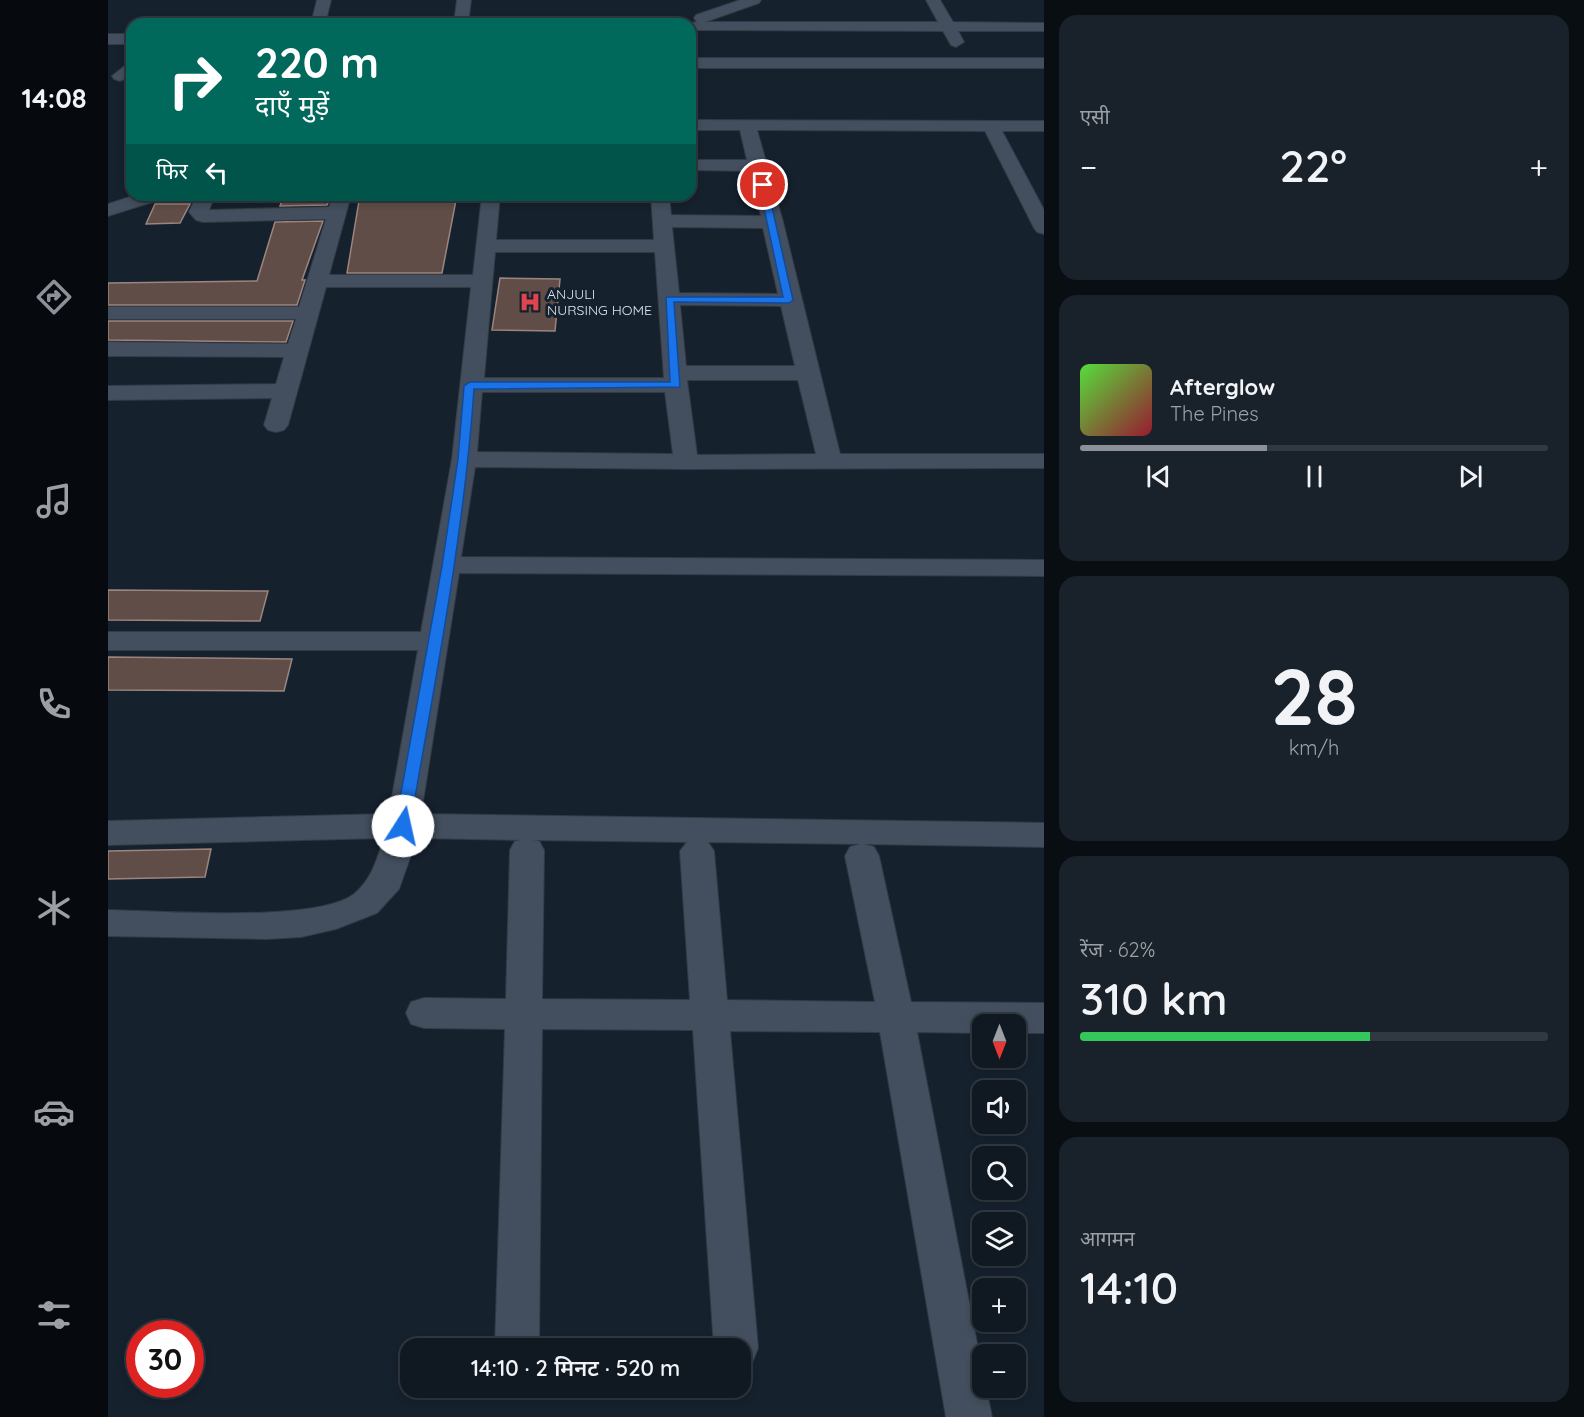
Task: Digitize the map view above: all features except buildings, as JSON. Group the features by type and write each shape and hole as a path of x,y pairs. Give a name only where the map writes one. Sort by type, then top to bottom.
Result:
{"street":[{"path":"318,18 324,0"},
{"path":"462,18 464,0"},
{"path":"696,20 754,0"},
{"path":"933,0 957,39 966,63"},
{"path":"696,26 957,39"},
{"path":"934,45 957,39 1044,27"},
{"path":"696,37 957,39 1044,37"},
{"path":"108,39 126,39"},
{"path":"108,46 126,45"},
{"path":"696,63 1044,63"},
{"path":"696,125 1044,126"},
{"path":"747,125 806,372 830,461"},
{"path":"991,126 1044,228"},
{"path":"696,165 758,166"},
{"path":"108,210 136,201"},
{"path":"204,201 199,212 203,216 340,204 276,425"},
{"path":"108,923 267,926 301,924 336,916 365,904 387,880 403,826 448,566 464,459 490,201"},
{"path":"660,201 686,462"},
{"path":"661,221 772,222"},
{"path":"485,246 664,246"},
{"path":"317,281 481,281"},
{"path":"669,299 789,300"},
{"path":"108,313 307,314"},
{"path":"108,349 299,351"},
{"path":"470,386 806,372"},
{"path":"108,393 286,391"},
{"path":"464,459 686,462 1044,461"},
{"path":"448,566 1044,568"},
{"path":"108,640 435,641"},
{"path":"108,832 403,826 1044,835"},
{"path":"517,1338 527,850"},
{"path":"698,851 735,1338"},
{"path":"862,856 896,1017 969,1417"},
{"path":"424,1013 1044,1018"}],"place":[{"name":"ANJULI NURSING HOME","path":"530,302"}],"route":[{"path":"403,826 448,566 464,459 470,386 676,385 669,299 789,300 763,185"}]}
